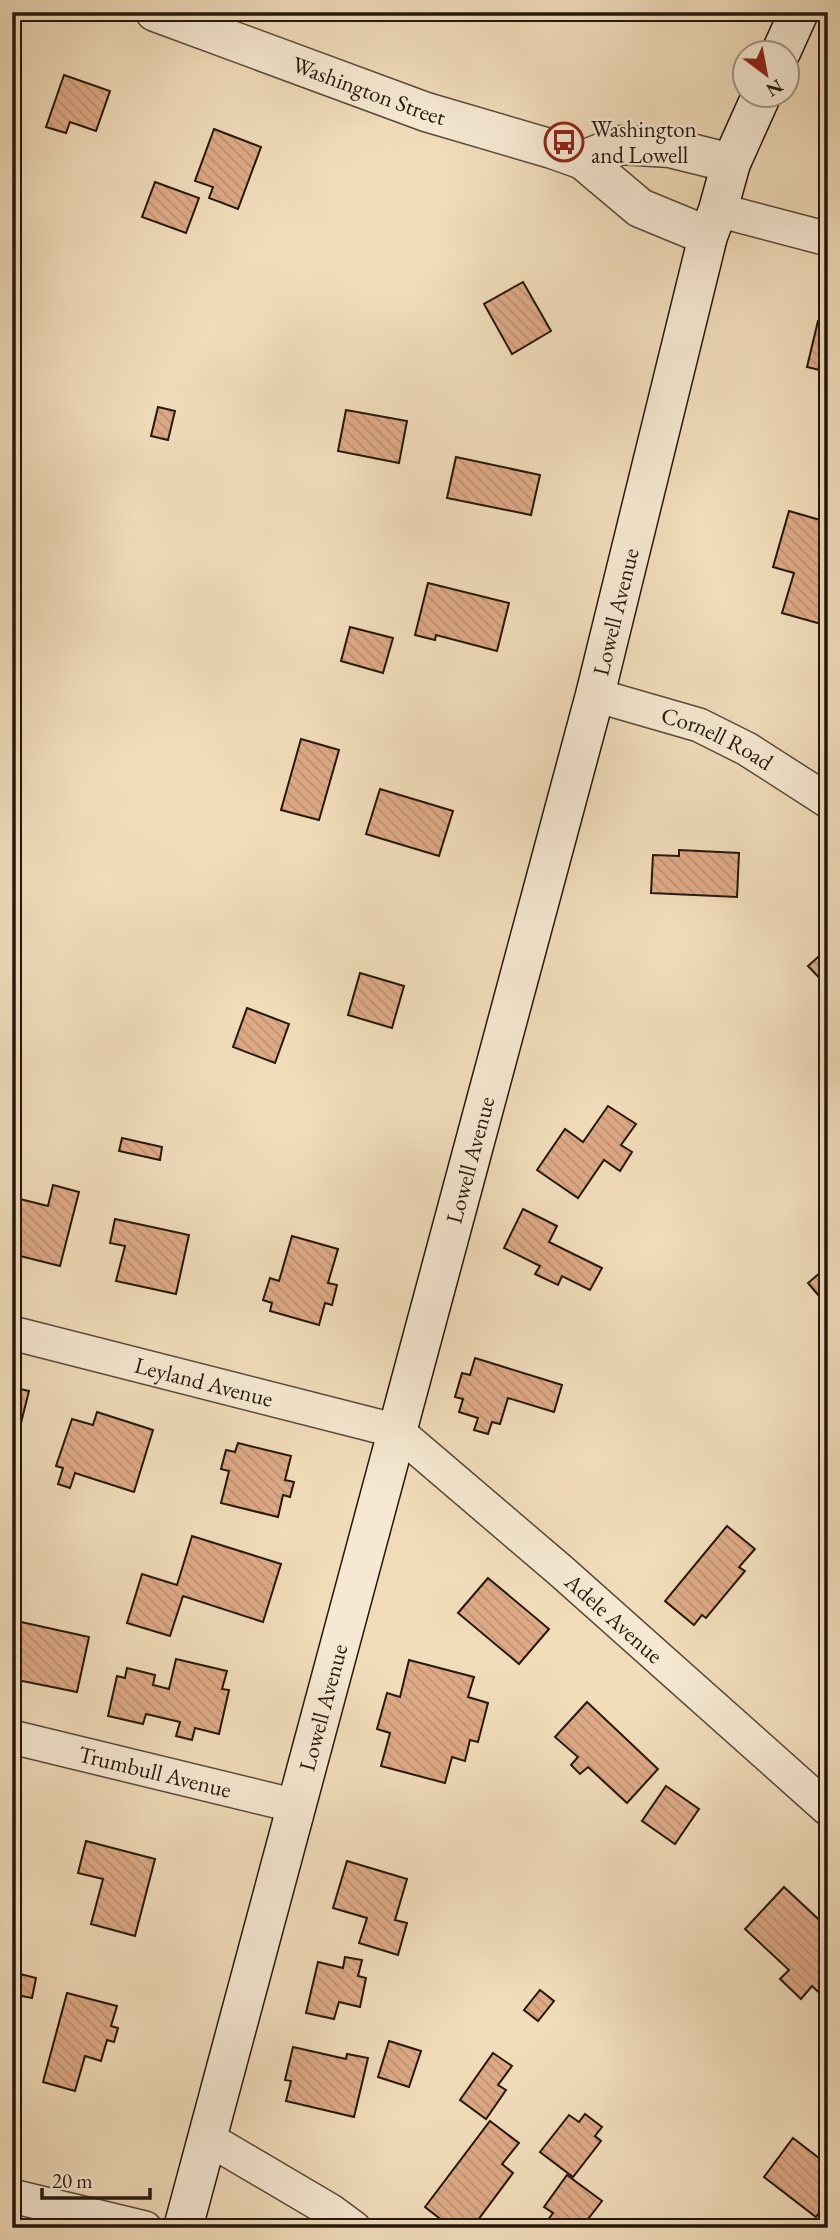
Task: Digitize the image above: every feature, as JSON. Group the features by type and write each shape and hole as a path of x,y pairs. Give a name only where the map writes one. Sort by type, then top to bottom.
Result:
{"main road":[{"name":"Washington Street","path":"155,12 426,112 583,160 640,208 713,223"},
{"path":"787,38 799,12"},
{"name":"Lowell Avenue","path":"183,2228 595,695 713,223 731,163 756,108"},
{"path":"583,160 621,145 670,148 731,163"}],"street":[{"path":"713,223 828,239"},
{"name":"Cornell Road","path":"595,695 699,725 747,749 828,801"},
{"name":"Leyland Avenue","path":"12,1333 397,1431"},
{"name":"Adele Avenue","path":"397,1431 561,1571 828,1809"},
{"name":"Trumbull Avenue","path":"12,1737 296,1805"},
{"path":"207,2138 331,2211 354,2228"},
{"path":"12,2196 145,2228"}],"building":[{"path":"64,75 110,91 96,131 70,122 66,133 46,127"},
{"path":"214,129 261,147 238,209 209,198 213,187 195,181"},
{"path":"155,182 199,198 186,233 142,217"},
{"path":"523,282 551,331 512,354 484,304"},
{"path":"818,321 828,323 828,372 807,367"},
{"path":"158,407 175,411 168,440 151,436"},
{"path":"346,410 407,421 399,463 338,451"},
{"path":"456,457 540,475 531,515 447,498"},
{"path":"789,511 827,522 828,626 782,613 794,573 773,567"},
{"path":"428,583 509,603 497,651 436,635 435,640 415,635"},
{"path":"350,627 393,638 383,673 341,661"},
{"path":"301,739 339,750 319,820 281,810"},
{"path":"380,789 453,811 439,856 366,834"},
{"path":"679,850 739,853 737,897 651,893 653,855 679,856"},
{"path":"828,948 828,987 808,966"},
{"path":"360,973 404,986 392,1028 348,1015"},
{"path":"247,1008 289,1024 275,1063 233,1047"},
{"path":"608,1106 636,1124 621,1145 632,1152 620,1171 604,1160 578,1198 537,1170 565,1129 583,1142"},
{"path":"122,1138 162,1147 160,1160 119,1151"},
{"path":"53,1185 79,1192 60,1266 12,1254 12,1197 48,1206"},
{"path":"523,1209 557,1226 549,1242 602,1268 590,1290 562,1276 558,1285 535,1274 540,1266 504,1248"},
{"path":"115,1219 189,1235 176,1294 116,1281 125,1246 110,1243"},
{"path":"292,1236 338,1249 328,1283 337,1285 332,1305 325,1303 319,1325 270,1311 272,1303 263,1300 270,1278 279,1281"},
{"path":"828,1266 828,1300 825,1303 808,1283"},
{"path":"475,1358 562,1385 554,1412 508,1398 500,1424 492,1422 488,1434 474,1430 478,1418 459,1412 463,1399 455,1397 462,1373 470,1375"},
{"path":"12,1387 29,1391 17,1439 12,1437"},
{"path":"97,1412 153,1430 134,1492 75,1473 70,1488 58,1484 63,1468 56,1466 72,1419 93,1425"},
{"path":"238,1443 291,1456 285,1480 294,1482 290,1497 283,1495 278,1517 221,1503 229,1471 221,1469 226,1450 235,1452"},
{"path":"727,1526 755,1549 739,1567 745,1571 706,1618 702,1615 694,1625 665,1601"},
{"path":"192,1536 281,1564 263,1622 183,1596 170,1636 127,1623 142,1574 177,1585"},
{"path":"488,1578 549,1629 519,1664 458,1613"},
{"path":"12,1620 89,1637 77,1692 12,1679"},
{"path":"176,1659 227,1671 222,1689 229,1690 219,1734 195,1728 192,1740 176,1736 180,1722 146,1714 143,1724 108,1716 117,1676 125,1678 127,1668 155,1675 153,1685 169,1689"},
{"path":"409,1660 474,1677 468,1697 488,1703 478,1742 470,1740 465,1761 452,1757 445,1783 381,1766 390,1733 377,1729 387,1693 400,1697"},
{"path":"587,1702 658,1769 627,1803 588,1767 580,1774 571,1765 578,1757 555,1737"},
{"path":"666,1786 699,1809 675,1844 642,1821"},
{"path":"86,1841 155,1859 135,1936 91,1924 103,1879 78,1873"},
{"path":"347,1861 407,1879 395,1920 407,1923 398,1955 359,1943 367,1918 333,1908"},
{"path":"784,1887 828,1928 828,2001 812,1986 801,1999 780,1979 789,1970 745,1929"},
{"path":"345,1957 362,1960 358,1976 366,1978 360,2007 339,2002 334,2019 306,2013 318,1962 343,1968"},
{"path":"12,1972 36,1978 32,1998 12,1994"},
{"path":"540,1990 554,2001 538,2021 524,2010"},
{"path":"67,1993 117,2006 111,2026 118,2028 114,2042 107,2040 101,2061 85,2056 75,2091 43,2082"},
{"path":"389,2041 421,2051 409,2087 378,2077"},
{"path":"293,2047 346,2059 347,2054 368,2058 354,2117 286,2101 291,2081 285,2080"},
{"path":"493,2053 512,2066 498,2085 506,2090 486,2119 460,2100"},
{"path":"585,2114 602,2127 595,2136 601,2141 573,2177 540,2152 569,2115 579,2122"},
{"path":"490,2121 519,2143 502,2164 513,2173 472,2228 452,2228 425,2207"},
{"path":"793,2138 828,2165 828,2201 816,2217 764,2177"},
{"path":"567,2175 602,2201 581,2228 542,2228 553,2213 544,2207"}],"place":[{"name":"Washington and Lowell","path":"564,142"}]}
